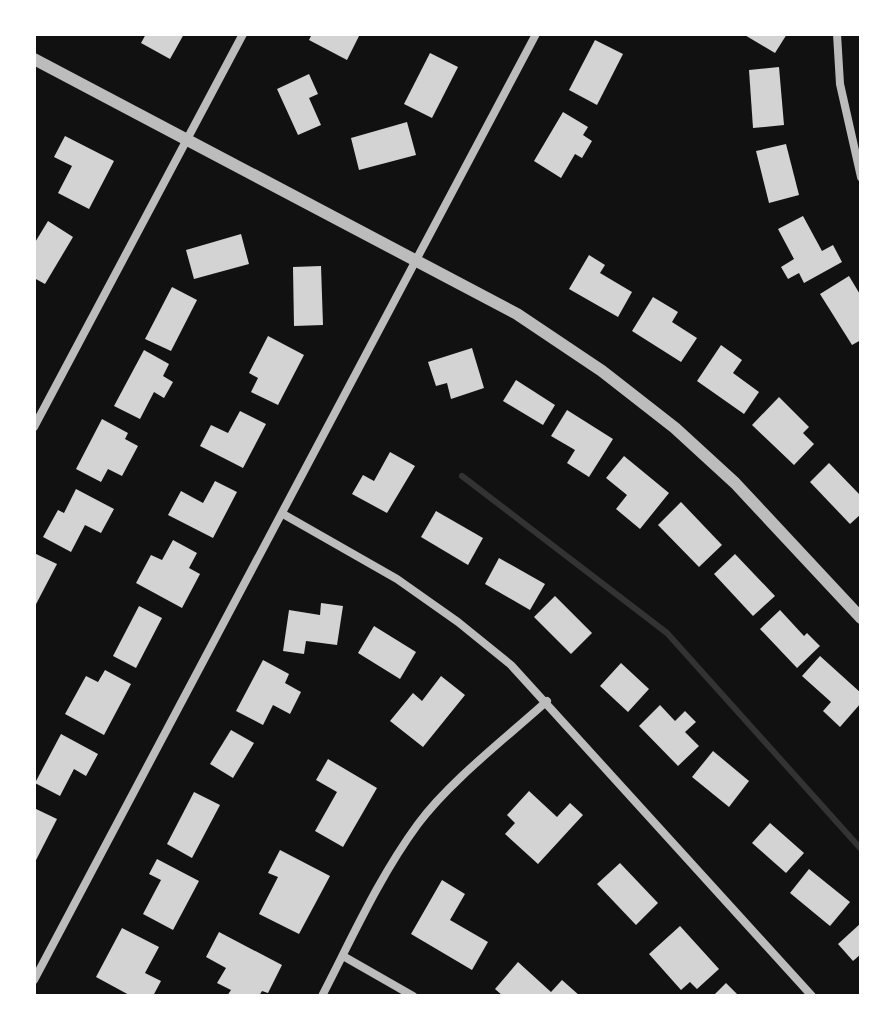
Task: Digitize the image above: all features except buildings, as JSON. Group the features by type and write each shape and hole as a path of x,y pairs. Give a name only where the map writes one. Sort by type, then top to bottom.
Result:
{"street":[{"path":"34,427 243,34"},
{"path":"34,980 536,34"},
{"path":"837,34 840,84 861,177"},
{"path":"34,59 517,314 602,371 675,428 735,483 861,618"},
{"path":"283,514 397,579 511,665 547,701 812,996"},
{"path":"322,996 391,864 420,822 456,784 547,701"},
{"path":"343,956 413,996"}],"waterway":[{"path":"462,476 667,633 861,849"}]}
